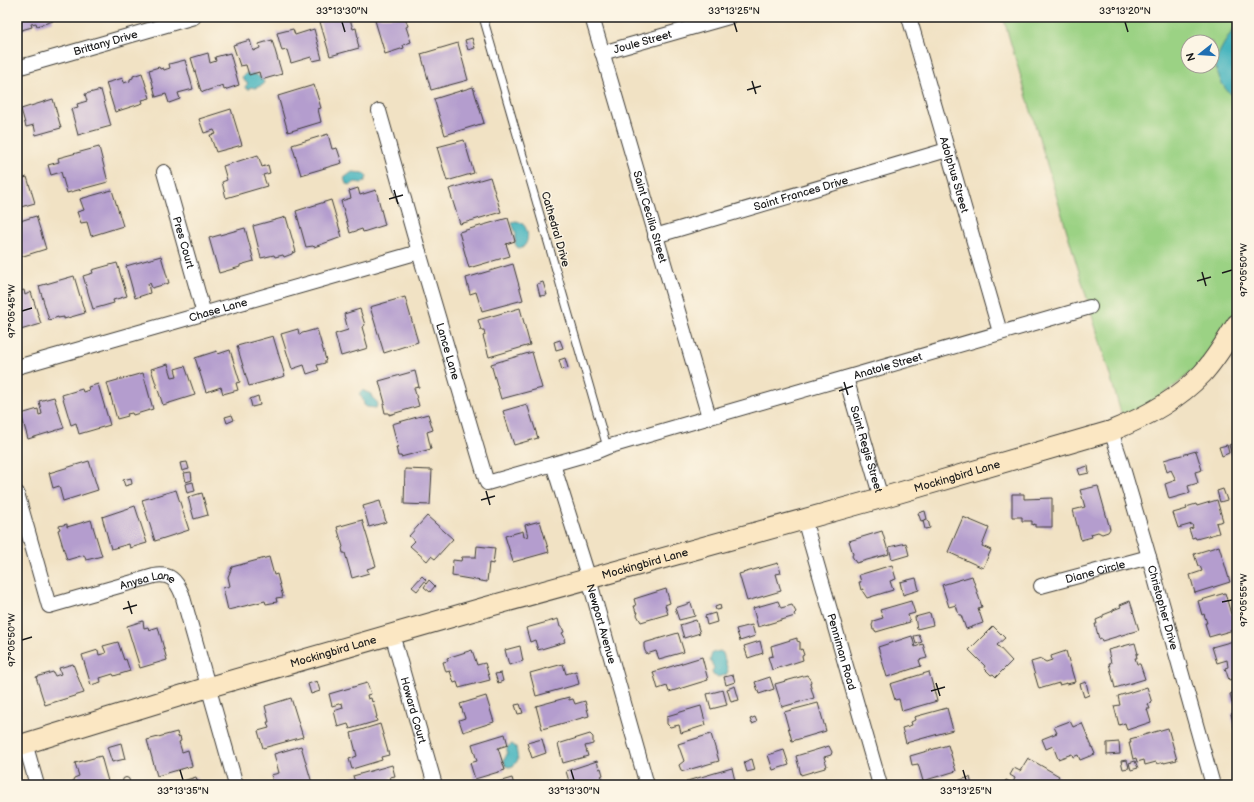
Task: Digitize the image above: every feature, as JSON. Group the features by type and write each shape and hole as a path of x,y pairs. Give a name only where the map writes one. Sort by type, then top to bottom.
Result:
{"street":[{"name":"Brittany Drive","path":"17,68 194,17"},
{"name":"Saint Cecilia Street","path":"592,17 709,417"},
{"name":"Joule Street","path":"602,53 729,17"},
{"name":"Adolphus Street","path":"908,17 1000,332"},
{"name":"Lance Lane","path":"379,111 486,483 601,449"},
{"name":"Saint Frances Drive","path":"655,236 946,150"},
{"name":"Pres Court","path":"164,172 204,314"},
{"name":"Chase Lane","path":"17,366 419,252"},
{"name":"Anatole Street","path":"601,449 1090,307"},
{"name":"Mockingbird Lane","path":"21,745 209,687 392,634 881,498 1111,431 1145,416 1189,386 1209,365 1237,324"},
{"name":"Saint Regis Street","path":"846,378 881,498"},
{"name":"Christopher Drive","path":"1111,431 1149,557 1213,785"},
{"name":"Newport Avenue","path":"553,464 589,579 647,785"},
{"name":"Anysa Lane","path":"17,493 49,606 154,576 165,575 171,577 179,587 236,785"},
{"name":"Penniman Road","path":"804,519 880,785"},
{"name":"Diane Circle","path":"1041,586 1149,557"},
{"name":"Howard Court","path":"392,634 435,785"},
{"path":"21,745 37,785"}],"lane":[{"name":"Cathedral Drive","path":"483,17 601,449"}],"green space":[{"path":"1003,17 1237,17 1237,23 1220,52 1220,34 1180,34 1180,74 1220,74 1237,98 1237,324 1221,348 1125,426"}],"water":[{"path":"1237,23 1237,98 1228,92 1224,87 1218,74 1220,74 1220,51"},
{"path":"246,73 257,75 264,81 263,85 246,89 245,87 248,83 244,81 242,77"},
{"path":"352,172 364,173 367,177 365,181 362,183 355,182 351,185 346,184 344,178"},
{"path":"515,221 523,224 526,228 528,236 527,241 522,248 518,248 515,244 516,234 512,223"},
{"path":"362,390 371,394 378,403 376,408 367,407 364,405 359,394"},
{"path":"720,651 723,653 728,671 726,675 717,677 713,675 712,671 714,668 710,660 712,653"},
{"path":"512,744 516,747 518,760 513,766 509,767 505,766 504,760 507,754 507,747"}],"building":[{"path":"17,17 52,17 53,21 37,26 36,23 31,24 32,27 18,31"},
{"path":"338,17 348,17 350,19 353,29 356,28 359,48 330,56 320,22"},
{"path":"374,17 405,17 408,26 406,27 411,42 403,45 404,48 385,54"},
{"path":"293,29 295,35 314,29 322,59 313,61 311,57 291,63 287,50 282,51 277,33"},
{"path":"472,38 475,48 468,50 465,40"},
{"path":"250,40 253,51 260,48 259,44 272,40 282,74 261,80 259,72 249,75 246,65 240,66 233,45"},
{"path":"458,43 468,80 431,90 421,54"},
{"path":"208,53 210,63 216,61 215,57 230,53 239,85 224,90 223,85 203,92 201,91 191,58"},
{"path":"185,60 193,89 178,93 180,99 169,103 166,94 156,97 149,70 159,67 160,69 163,68 164,70 170,68 169,64"},
{"path":"142,73 150,98 142,100 143,103 115,112 106,83 123,78 124,83 130,81 133,76"},
{"path":"314,85 321,108 318,109 321,122 288,132 278,96"},
{"path":"473,87 484,123 445,135 434,99"},
{"path":"101,90 111,126 78,135 71,109 78,107 77,104 87,101 85,94"},
{"path":"53,99 61,128 36,135 34,125 26,127 21,109"},
{"path":"231,109 242,145 216,152 210,135 216,134 214,130 204,133 199,119"},
{"path":"17,132 21,144 17,146"},
{"path":"328,134 332,149 337,148 342,163 301,175 292,145"},
{"path":"464,140 474,173 447,181 437,147"},
{"path":"99,147 108,182 67,193 61,172 51,175 48,165 59,162 58,158"},
{"path":"258,155 262,167 268,165 270,173 263,175 267,186 226,198 222,182 227,180 223,166"},
{"path":"27,177 35,203 17,208 17,180"},
{"path":"490,177 501,212 460,224 449,189"},
{"path":"358,188 360,195 376,190 385,225 363,232 362,229 350,233 341,201 351,198 349,191"},
{"path":"112,190 123,226 91,236 87,222 81,223 77,212 84,210 80,199"},
{"path":"331,200 342,237 314,247 306,247 296,211"},
{"path":"36,216 46,249 17,258 17,222"},
{"path":"286,217 296,252 284,257 283,255 275,257 274,255 261,258 253,226"},
{"path":"508,218 515,241 506,244 510,256 469,268 459,232"},
{"path":"245,228 254,261 219,273 209,238"},
{"path":"161,256 169,283 152,288 150,283 148,284 150,293 135,298 126,266"},
{"path":"117,263 127,296 113,300 114,303 93,309 83,276 93,273 92,270"},
{"path":"513,264 523,300 482,311 476,292 470,294 466,278"},
{"path":"74,276 85,313 64,319 64,317 58,317 49,320 39,286"},
{"path":"543,282 547,295 540,296 537,284"},
{"path":"24,290 25,295 31,292 41,324 17,331 17,297 19,296 17,292"},
{"path":"405,297 418,342 384,353 370,307"},
{"path":"520,308 530,345 489,357 483,336 485,335 484,330 481,330 478,320"},
{"path":"360,309 365,325 362,327 368,348 341,356 335,334 348,330 344,314"},
{"path":"298,329 299,334 317,329 326,360 325,363 317,365 319,370 307,374 304,365 292,369 281,334"},
{"path":"273,336 285,376 249,386 237,346"},
{"path":"560,340 563,348 556,350 554,342"},
{"path":"230,350 240,382 236,383 238,390 223,394 221,387 206,392 195,358 217,351 218,354"},
{"path":"532,352 542,388 501,399 491,364"},
{"path":"565,358 568,368 562,370 559,360"},
{"path":"168,364 172,377 177,376 175,369 185,366 195,395 163,405 151,369"},
{"path":"415,371 419,387 414,388 419,406 389,415 389,413 385,413 383,404 385,403 379,381"},
{"path":"143,373 153,409 133,415 132,413 127,414 128,416 117,419 107,383"},
{"path":"98,384 110,425 79,434 76,423 71,425 62,395 82,389 83,392 89,390 88,387"},
{"path":"258,396 260,405 252,407 250,399"},
{"path":"54,397 64,428 28,439 21,414 38,409 39,415 42,414 39,401"},
{"path":"527,404 538,438 514,445 503,411"},
{"path":"428,414 433,430 427,432 431,449 401,457 398,456 396,447 398,447 392,424"},
{"path":"232,415 234,420 227,423 225,417"},
{"path":"1237,442 1237,469 1236,469 1229,445"},
{"path":"1227,445 1229,453 1222,456 1219,447"},
{"path":"1196,451 1202,470 1195,472 1198,483 1188,486 1190,493 1169,499 1165,484 1176,480 1171,470 1167,472 1164,460"},
{"path":"89,461 98,490 63,501 59,486 53,488 49,473"},
{"path":"187,462 189,469 182,471 180,463"},
{"path":"1088,466 1089,473 1080,475 1078,469"},
{"path":"405,469 432,470 430,505 404,504"},
{"path":"191,472 192,480 186,482 184,473"},
{"path":"131,478 132,484 125,486 123,480"},
{"path":"193,482 195,491 187,493 185,484"},
{"path":"1098,486 1110,529 1108,532 1102,534 1098,532 1091,534 1092,537 1081,540 1073,510 1085,507 1080,490"},
{"path":"1223,489 1227,500 1220,502 1217,491"},
{"path":"176,490 189,530 155,541 142,500"},
{"path":"202,493 208,515 194,519 188,497"},
{"path":"1012,494 1024,494 1024,499 1052,498 1052,527 1035,527 1035,524 1032,525 1032,521 1022,521 1022,517 1012,517"},
{"path":"1217,500 1223,521 1216,523 1219,533 1196,539 1195,537 1192,538 1189,529 1193,528 1192,524 1178,528 1173,513 1187,509 1186,507 1196,504 1197,506"},
{"path":"380,501 386,522 369,527 363,506"},
{"path":"135,506 147,543 130,548 129,544 111,549 102,517"},
{"path":"925,511 927,519 921,521 918,513"},
{"path":"427,516 453,539 435,559 431,556 427,561 410,546 415,541 409,536"},
{"path":"963,517 989,528 982,546 991,550 983,568 948,552"},
{"path":"91,520 102,556 86,560 84,555 67,560 58,530 60,529 59,526 67,524 67,527"},
{"path":"362,520 376,566 367,569 369,573 352,578 345,553 343,553 343,547 337,527"},
{"path":"928,520 930,528 925,529 923,521"},
{"path":"540,521 549,552 513,562 505,536 523,531 524,537 528,536 525,525"},
{"path":"882,531 889,554 856,563 852,556 853,554 849,541"},
{"path":"906,543 909,555 892,560 889,547"},
{"path":"477,546 495,548 493,564 489,563 487,582 452,576 453,560 461,561 462,557 476,557"},
{"path":"1219,546 1230,582 1195,593 1190,575 1202,571 1200,566 1198,566 1194,554"},
{"path":"269,557 274,575 277,574 283,597 276,598 277,602 266,604 265,601 228,610 223,588 230,586 228,577 232,567"},
{"path":"778,563 781,573 776,574 781,591 747,601 739,574"},
{"path":"892,565 896,579 890,581 893,590 867,598 863,592 864,589 861,590 859,575"},
{"path":"422,576 426,580 417,591 412,587"},
{"path":"972,576 982,607 978,608 983,623 966,629 956,605 949,607 942,585"},
{"path":"916,578 919,590 903,595 900,582"},
{"path":"429,580 435,586 430,592 424,587"},
{"path":"666,589 670,603 665,605 668,614 641,622 637,615 638,612 636,612 634,606 636,606 634,599"},
{"path":"1225,593 1231,614 1234,613 1237,622 1237,629 1209,637 1205,623 1207,623 1204,614 1202,615 1198,601"},
{"path":"778,601 781,608 792,605 796,612 794,614 795,616 758,627 753,608"},
{"path":"911,601 915,613 908,615 910,622 876,632 873,630 873,621 883,618 880,610"},
{"path":"1130,601 1139,630 1102,641 1101,638 1099,639 1095,624 1097,624 1096,620 1103,617 1103,615 1121,607 1120,605"},
{"path":"691,603 695,616 679,620 675,608"},
{"path":"720,605 721,609 716,610 715,607"},
{"path":"715,613 717,622 707,625 705,616"},
{"path":"930,613 933,625 917,629 915,617"},
{"path":"558,619 560,627 562,627 564,632 562,633 565,638 565,642 538,650 535,640 530,642 526,628"},
{"path":"696,620 700,633 684,638 680,625"},
{"path":"143,621 144,628 148,627 149,630 158,627 167,660 140,668 127,626"},
{"path":"752,625 755,636 740,641 736,629"},
{"path":"993,626 1005,638 997,645 1012,661 996,677 993,674 991,675 984,668 985,666 969,650"},
{"path":"678,633 684,652 659,659 656,651 647,654 645,651 644,643"},
{"path":"919,635 922,642 916,644 914,636"},
{"path":"912,636 915,647 923,644 927,658 919,660 921,666 887,677 878,647"},
{"path":"797,638 797,641 800,642 800,650 802,649 804,655 802,656 803,660 772,670 768,657 773,656 771,646"},
{"path":"1237,640 1237,678 1229,680 1225,668 1228,667 1227,660 1217,663 1212,647"},
{"path":"760,641 763,653 748,658 744,646"},
{"path":"118,642 124,660 126,659 130,671 114,676 113,674 100,678 101,682 91,685 82,655 98,650 99,655 106,653 103,646"},
{"path":"1135,643 1138,654 1136,654 1137,658 1135,658 1137,664 1140,664 1145,679 1115,688 1109,663 1111,663 1108,650"},
{"path":"520,646 523,661 509,665 505,650"},
{"path":"472,650 477,665 485,663 490,680 459,688 457,682 454,683 450,671 446,672 443,662 448,661 447,658"},
{"path":"1066,651 1075,682 1059,685 1059,683 1039,689 1031,662 1041,659 1046,662 1052,660 1051,656"},
{"path":"702,657 708,680 669,692 667,686 658,689 653,672"},
{"path":"73,664 84,693 45,705 36,677 53,672 55,676 61,674 59,668"},
{"path":"563,664 566,674 576,671 579,684 536,696 530,673"},
{"path":"929,672 937,701 902,711 899,699 895,700 890,684"},
{"path":"501,673 503,681 498,683 495,674"},
{"path":"733,675 735,682 726,685 724,677"},
{"path":"807,675 811,681 810,684 814,698 782,707 775,684"},
{"path":"770,677 774,689 759,694 755,682"},
{"path":"317,681 320,691 311,694 308,684"},
{"path":"1086,682 1089,695 1084,697 1080,684"},
{"path":"367,683 371,694 367,695 368,699 371,698 372,702 373,701 377,721 350,729 348,724 338,727 334,711 343,708 342,703 332,706 329,694"},
{"path":"735,686 739,700 731,702 727,689"},
{"path":"1147,687 1152,703 1148,704 1150,709 1147,709 1151,722 1127,730 1125,723 1119,725 1114,706 1120,705 1118,696"},
{"path":"723,690 727,705 711,709 707,694"},
{"path":"1237,691 1237,729 1235,729 1231,714 1234,713 1233,709 1236,709 1234,703 1232,703 1230,694"},
{"path":"486,696 494,722 463,732 459,720 465,718 460,704"},
{"path":"569,697 569,700 573,699 575,704 585,701 589,716 542,729 536,706"},
{"path":"291,698 303,737 263,748 258,731 269,728 265,706"},
{"path":"818,703 826,731 792,741 784,712"},
{"path":"520,704 523,713 518,714 515,705"},
{"path":"701,706 706,725 681,733 679,725 670,727 667,724 667,716"},
{"path":"947,708 953,730 906,743 902,728 912,725 911,722 915,720 914,717"},
{"path":"755,717 757,722 752,724 750,719"},
{"path":"1070,721 1073,727 1082,723 1095,754 1080,760 1078,755 1073,757 1072,754 1058,759 1053,746 1046,749 1042,739 1057,733 1054,727"},
{"path":"380,724 389,755 381,757 382,760 352,769 349,759 357,756 351,733"},
{"path":"1168,728 1177,760 1157,764 1156,762 1145,765 1144,760 1137,762 1136,758 1133,759 1129,743 1131,743 1130,739"},
{"path":"177,732 178,737 180,736 181,741 179,742 182,752 188,750 192,766 157,776 147,740"},
{"path":"505,734 508,745 498,748 505,770 475,779 470,763 477,761 472,744"},
{"path":"590,734 593,737 593,744 585,746 588,756 563,763 558,744"},
{"path":"711,734 719,761 684,771 681,770 679,765 684,761 678,744"},
{"path":"542,739 546,753 532,758 527,743"},
{"path":"1119,742 1120,754 1107,755 1107,743"},
{"path":"121,743 125,759 112,762 107,747"},
{"path":"948,745 956,771 923,781 918,764 912,765 910,756"},
{"path":"301,746 312,783 304,785 274,785 271,775 279,773 274,754"},
{"path":"829,746 832,752 831,755 824,757 827,766 825,768 801,775 796,756"},
{"path":"784,750 789,765 773,770 768,755"},
{"path":"101,756 109,785 74,785 74,778 79,776 75,763"},
{"path":"1028,758 1059,776 1054,785 1012,785 1015,778 1010,775 1014,768 1020,771"},
{"path":"752,759 755,770 747,772 744,762"},
{"path":"1127,760 1129,768 1123,769 1121,761"},
{"path":"597,761 599,769 601,768 603,775 601,776 605,781 604,785 570,785 566,771"},
{"path":"1135,761 1138,768 1131,770 1129,763"},
{"path":"392,765 395,776 390,777 392,785 356,785 353,776"},
{"path":"732,768 736,785 686,785 687,781"},
{"path":"126,777 129,778 129,784 126,785 123,784 122,781 123,778"},
{"path":"196,777 199,785 170,785"},
{"path":"970,777 972,785 944,785"},
{"path":"512,778 514,785 488,785"},
{"path":"1006,780 1010,782 1009,785 1003,784"},
{"path":"838,781 841,785 826,785"}]}
